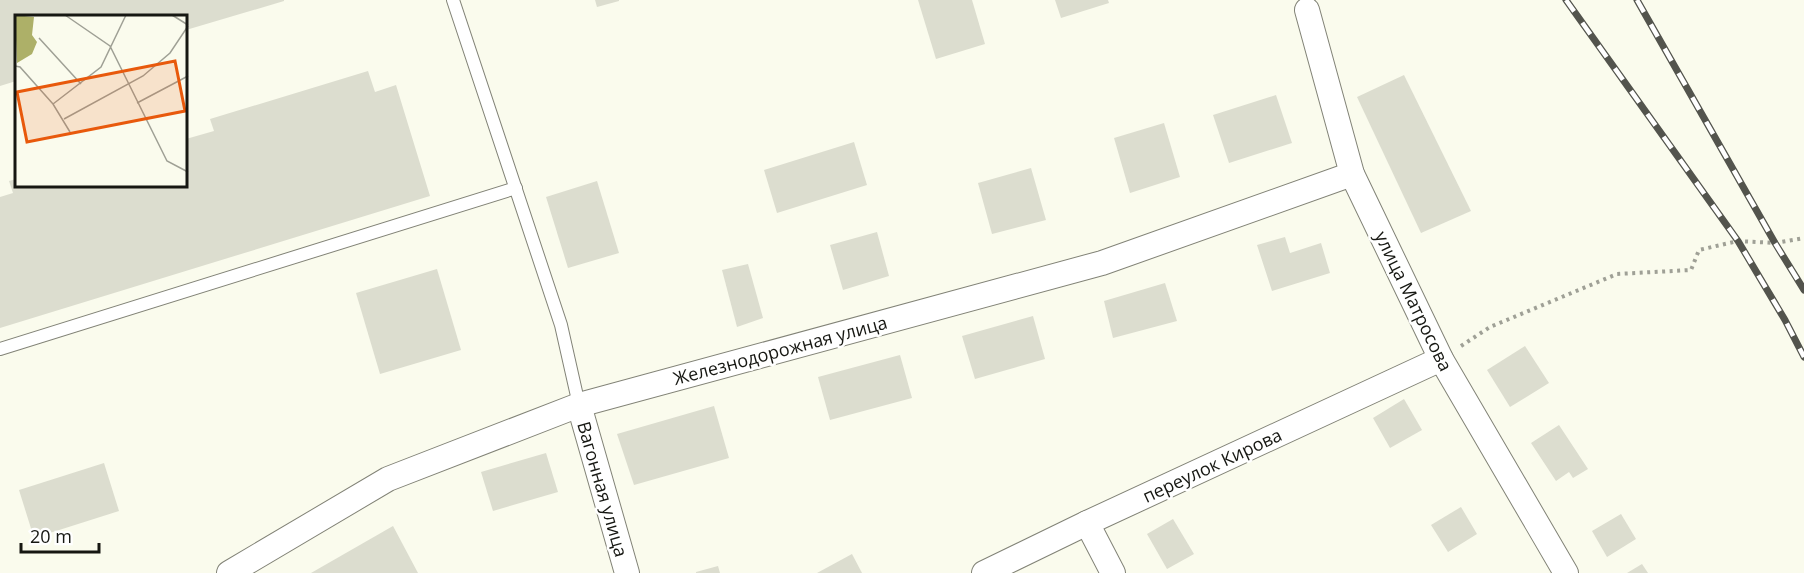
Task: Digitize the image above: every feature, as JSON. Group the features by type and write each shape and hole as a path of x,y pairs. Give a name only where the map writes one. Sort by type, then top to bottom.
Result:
{"street":[{"name":"улица Матросова","path":"1307,10 1352,174 1441,359 1566,573"},
{"name":"Железнодорожная улица","path":"229,573 388,478 579,405 1102,262 1352,174"},
{"name":"переулок Кирова","path":"984,573 1441,359"},
{"name":"Вагонная улица","path":"579,405 627,573"},
{"path":"1087,523 1113,573"}],"lane":[{"path":"453,0 561,325 579,405"},
{"path":"0,349 516,188"}],"path":[{"path":"1441,359 1490,327 1617,274 1691,270 1699,250 1738,241 1775,243 1804,238"}],"building":[{"path":"0,0 284,0 188,29 188,15 15,15 15,81 0,86"},
{"path":"595,0 619,0 619,1 597,7"},
{"path":"918,0 972,0 985,44 936,59"},
{"path":"1055,0 1108,0 1109,3 1061,18"},
{"path":"368,71 375,92 396,85 430,196 0,328 0,197 13,193 9,181 15,179 15,188 188,188 188,138 214,131 210,119"},
{"path":"1404,75 1471,211 1421,233 1357,97"},
{"path":"1276,95 1292,143 1229,163 1213,115"},
{"path":"1164,123 1180,177 1130,193 1114,138"},
{"path":"854,142 867,185 777,213 764,170"},
{"path":"1031,168 1046,220 992,234 978,183"},
{"path":"597,181 619,253 568,268 546,197"},
{"path":"877,232 889,276 843,290 830,245"},
{"path":"1285,237 1290,253 1321,243 1330,273 1272,291 1257,245"},
{"path":"748,264 763,318 737,327 722,270"},
{"path":"437,269 461,350 380,374 356,293"},
{"path":"1165,283 1177,321 1113,338 1104,301"},
{"path":"1033,316 1045,359 975,379 962,336"},
{"path":"1525,346 1549,383 1510,407 1487,370"},
{"path":"900,355 912,398 830,420 818,377"},
{"path":"1404,399 1422,430 1390,448 1373,418"},
{"path":"714,406 729,458 634,485 617,434"},
{"path":"1559,425 1588,469 1573,478 1569,472 1556,481 1531,443"},
{"path":"546,453 558,492 493,511 481,472"},
{"path":"104,463 119,511 34,538 19,490"},
{"path":"1461,507 1477,534 1448,552 1431,525"},
{"path":"1621,514 1636,539 1607,557 1592,531"},
{"path":"1173,519 1194,554 1167,569 1147,534"},
{"path":"393,526 418,573 311,573"},
{"path":"852,554 862,573 817,573"},
{"path":"1642,564 1648,573 1627,573"},
{"path":"718,566 720,573 696,573 696,572"}],"railway":[{"path":"1566,0 1738,241 1804,357"},
{"path":"1637,0 1804,290"}]}
